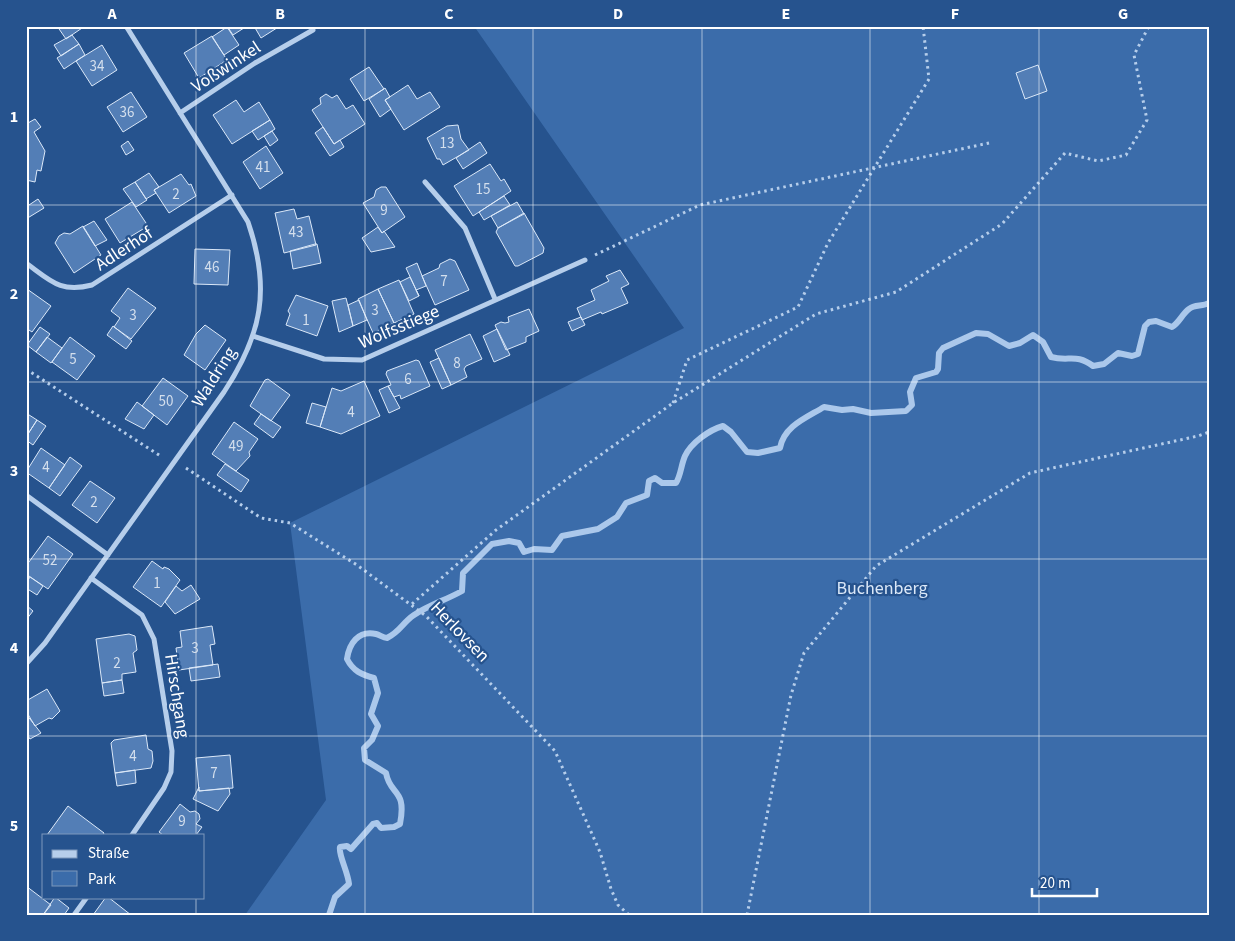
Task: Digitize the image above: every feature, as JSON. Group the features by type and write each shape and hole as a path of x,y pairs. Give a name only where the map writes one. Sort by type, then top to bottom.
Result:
{"street":[{"name":"Waldring","path":"26,664 45,643 174,463 240,366 253,336 260,303 261,271 256,246 248,222 126,26"},
{"name":"Voßwinkel","path":"180,113 255,63 314,30"},
{"path":"425,182 465,228 495,299"},
{"name":"Adlerhof","path":"26,263 55,283 74,290 92,285 232,195"},
{"name":"Wolfsstiege","path":"253,336 324,359 362,360 585,260"},
{"path":"26,495 108,555"},
{"name":"Hirschgang","path":"91,578 142,615 154,639 172,751 171,772 164,788 133,834"},
{"path":"74,915 86,898"}],"path":[{"path":"673,403 687,360 798,307 828,243 877,167 929,79 923,26"},
{"path":"412,604 496,530 673,403 816,314 896,292 1002,224 1065,153 1098,161 1126,155 1147,120 1134,55 1149,26"},
{"path":"585,260 700,205 989,143"},
{"name":"Herlovsen","path":"26,369 154,453 189,470 261,518 290,523 357,565 426,616 555,751 600,852 618,905 628,915"},
{"path":"747,915 791,695 804,653 876,566 1030,473 1209,432"}],"green space":[{"name":"Buchenberg","path":"474,26 1209,26 1209,915 245,915 326,800 290,523 684,328"}],"building":[{"path":"57,26 85,26 66,39"},
{"path":"227,26 247,26 233,35"},
{"path":"254,26 280,26 261,38"},
{"path":"227,27 239,45 224,55 212,37"},
{"path":"72,35 79,44 61,56 54,45"},
{"path":"212,36 227,60 199,78 184,53"},
{"path":"79,44 85,55 64,69 57,58"},
{"path":"102,45 117,70 92,86 76,61"},
{"path":"1038,65 1047,91 1025,99 1016,73"},
{"path":"369,67 384,89 364,101 350,79"},
{"path":"408,85 417,99 430,92 440,107 404,130 385,100"},
{"path":"385,88 390,97 385,100 391,109 380,117 369,99"},
{"path":"131,92 147,117 123,132 107,107"},
{"path":"326,94 332,98 337,95 346,109 353,105 365,124 334,144 312,110 321,104 320,98"},
{"path":"236,100 244,112 259,102 270,120 232,144 213,115"},
{"path":"35,119 41,127 34,132 45,151 41,171 37,170 35,182 26,180 26,120 28,123"},
{"path":"270,120 275,129 258,140 252,131"},
{"path":"458,125 461,139 469,150 443,165 440,159 437,159 427,138 447,126"},
{"path":"323,127 334,144 340,140 344,147 330,156 315,133"},
{"path":"272,131 278,140 270,146 264,136"},
{"path":"128,141 134,150 126,155 121,146"},
{"path":"480,142 487,153 463,169 456,158"},
{"path":"266,146 283,173 260,189 243,162"},
{"path":"490,164 501,181 504,179 511,191 473,216 454,186"},
{"path":"149,173 159,187 154,190 156,193 146,199 135,182"},
{"path":"181,174 189,185 191,184 196,196 169,213 154,190"},
{"path":"135,182 147,200 136,207 123,189"},
{"path":"386,187 405,217 382,233 363,203 374,197 376,190"},
{"path":"504,196 510,205 484,220 479,212"},
{"path":"38,199 44,208 26,219 26,207"},
{"path":"132,202 148,226 120,243 105,219"},
{"path":"517,202 524,214 498,228 491,216"},
{"path":"294,209 297,219 309,216 316,245 284,253 275,213"},
{"path":"524,213 544,248 543,253 515,266 496,232 498,228"},
{"path":"94,221 107,240 95,246 83,227"},
{"path":"83,226 101,255 74,273 55,243 59,236 64,233 70,234"},
{"path":"378,227 382,233 384,231 395,247 371,252 362,238"},
{"path":"317,244 321,263 293,269 290,251"},
{"path":"195,249 230,250 228,285 194,284"},
{"path":"450,259 455,261 469,290 435,305 422,276 439,268 440,264"},
{"path":"417,263 426,286 416,290 406,268"},
{"path":"620,270 629,284 621,288 628,303 582,320 577,308 595,300 591,290 609,281 606,276"},
{"path":"410,277 419,296 409,301 400,282"},
{"path":"399,280 414,314 394,323 378,289"},
{"path":"128,288 156,308 131,339 114,327 120,318 111,311"},
{"path":"27,289 51,306 32,332 26,328"},
{"path":"378,289 394,323 373,333 358,299"},
{"path":"296,295 328,306 317,336 286,325 290,314 288,311"},
{"path":"346,298 353,326 339,332 332,301"},
{"path":"359,300 367,320 353,326 348,305"},
{"path":"529,309 539,331 526,337 526,342 506,350 495,325 501,322 509,322 508,317"},
{"path":"581,317 585,325 572,331 568,322"},
{"path":"205,325 226,340 205,370 184,355 196,334"},
{"path":"113,326 132,341 126,349 107,335"},
{"path":"40,327 50,334 36,352 27,345"},
{"path":"497,329 510,355 494,362 483,336"},
{"path":"470,334 482,359 466,366 464,369 467,377 451,385 435,350"},
{"path":"47,337 62,348 51,363 36,352"},
{"path":"70,337 95,356 77,380 52,362"},
{"path":"439,358 451,385 442,389 430,362"},
{"path":"416,360 419,361 430,386 401,399 400,395 394,397 388,386 391,385 386,374 387,371"},
{"path":"163,378 188,396 167,425 142,406"},
{"path":"268,379 290,395 271,421 250,406 265,380"},
{"path":"364,381 380,416 341,434 320,427 332,388 341,391"},
{"path":"388,386 400,408 389,413 379,390"},
{"path":"137,402 154,415 144,429 125,419"},
{"path":"312,403 326,407 320,427 306,423"},
{"path":"26,413 37,420 26,437"},
{"path":"261,414 281,427 273,438 254,424"},
{"path":"37,420 46,426 33,445 26,440 26,437"},
{"path":"234,422 258,439 249,452 250,456 236,471 212,454"},
{"path":"41,448 65,465 49,488 26,472"},
{"path":"70,457 82,466 60,496 49,488"},
{"path":"225,464 249,480 241,492 217,475"},
{"path":"90,481 115,498 97,523 72,505"},
{"path":"48,536 73,554 48,589 26,574 26,566"},
{"path":"152,561 163,569 164,567 169,569 180,580 161,607 133,587"},
{"path":"30,577 43,586 37,595 26,588 26,583"},
{"path":"191,585 200,599 175,614 165,602 176,586 182,591"},
{"path":"26,605 33,611 26,620"},
{"path":"212,626 215,644 210,645 213,665 179,670 176,648 182,647 180,631"},
{"path":"129,634 135,636 137,650 133,653 136,672 122,674 122,680 102,683 96,639"},
{"path":"218,664 220,677 191,681 189,668"},
{"path":"122,680 124,693 104,696 102,683"},
{"path":"47,689 60,711 52,719 49,718 35,726 26,711 26,701"},
{"path":"26,714 41,733 30,739 26,733"},
{"path":"146,735 148,749 152,751 153,761 151,768 115,773 111,743 114,740"},
{"path":"230,755 233,788 199,791 196,758"},
{"path":"135,770 136,783 117,786 115,773"},
{"path":"199,787 199,791 229,788 230,794 218,811 193,799"},
{"path":"180,804 190,812 195,811 199,814 200,819 196,824 202,827 197,834 162,834 159,832"},
{"path":"68,806 104,833 104,834 48,834"},
{"path":"26,886 51,905 43,915 26,915"},
{"path":"54,898 69,908 64,915 43,915"},
{"path":"105,898 109,898 131,915 93,915"}],"waterway":[{"path":"329,915 335,897 349,884 340,854 340,847 347,846 351,849 373,824 377,823 381,828 394,827 400,824 402,812 400,798 391,786 386,773 365,760 364,748 372,740 378,726 371,714 378,693 374,678 358,672 347,659 352,643 359,636 370,633 387,638 414,615 462,591 463,573 492,544 509,541 519,543 524,552 534,549 552,550 562,536 598,529 617,517 626,503 647,495 649,481 655,478 662,483 676,483 685,456 692,446 706,434 723,426 731,432 747,452 758,453 780,448 782,440 791,428 824,407 842,410 853,409 871,413 906,411 912,405 910,392 916,378 936,372 938,369 939,353 943,348 976,333 988,334 1009,346 1020,343 1033,335 1043,342 1051,357 1082,360 1093,366 1104,364 1118,353 1132,356 1138,354 1145,326 1149,322 1156,321 1172,327 1191,307 1209,303"}]}
